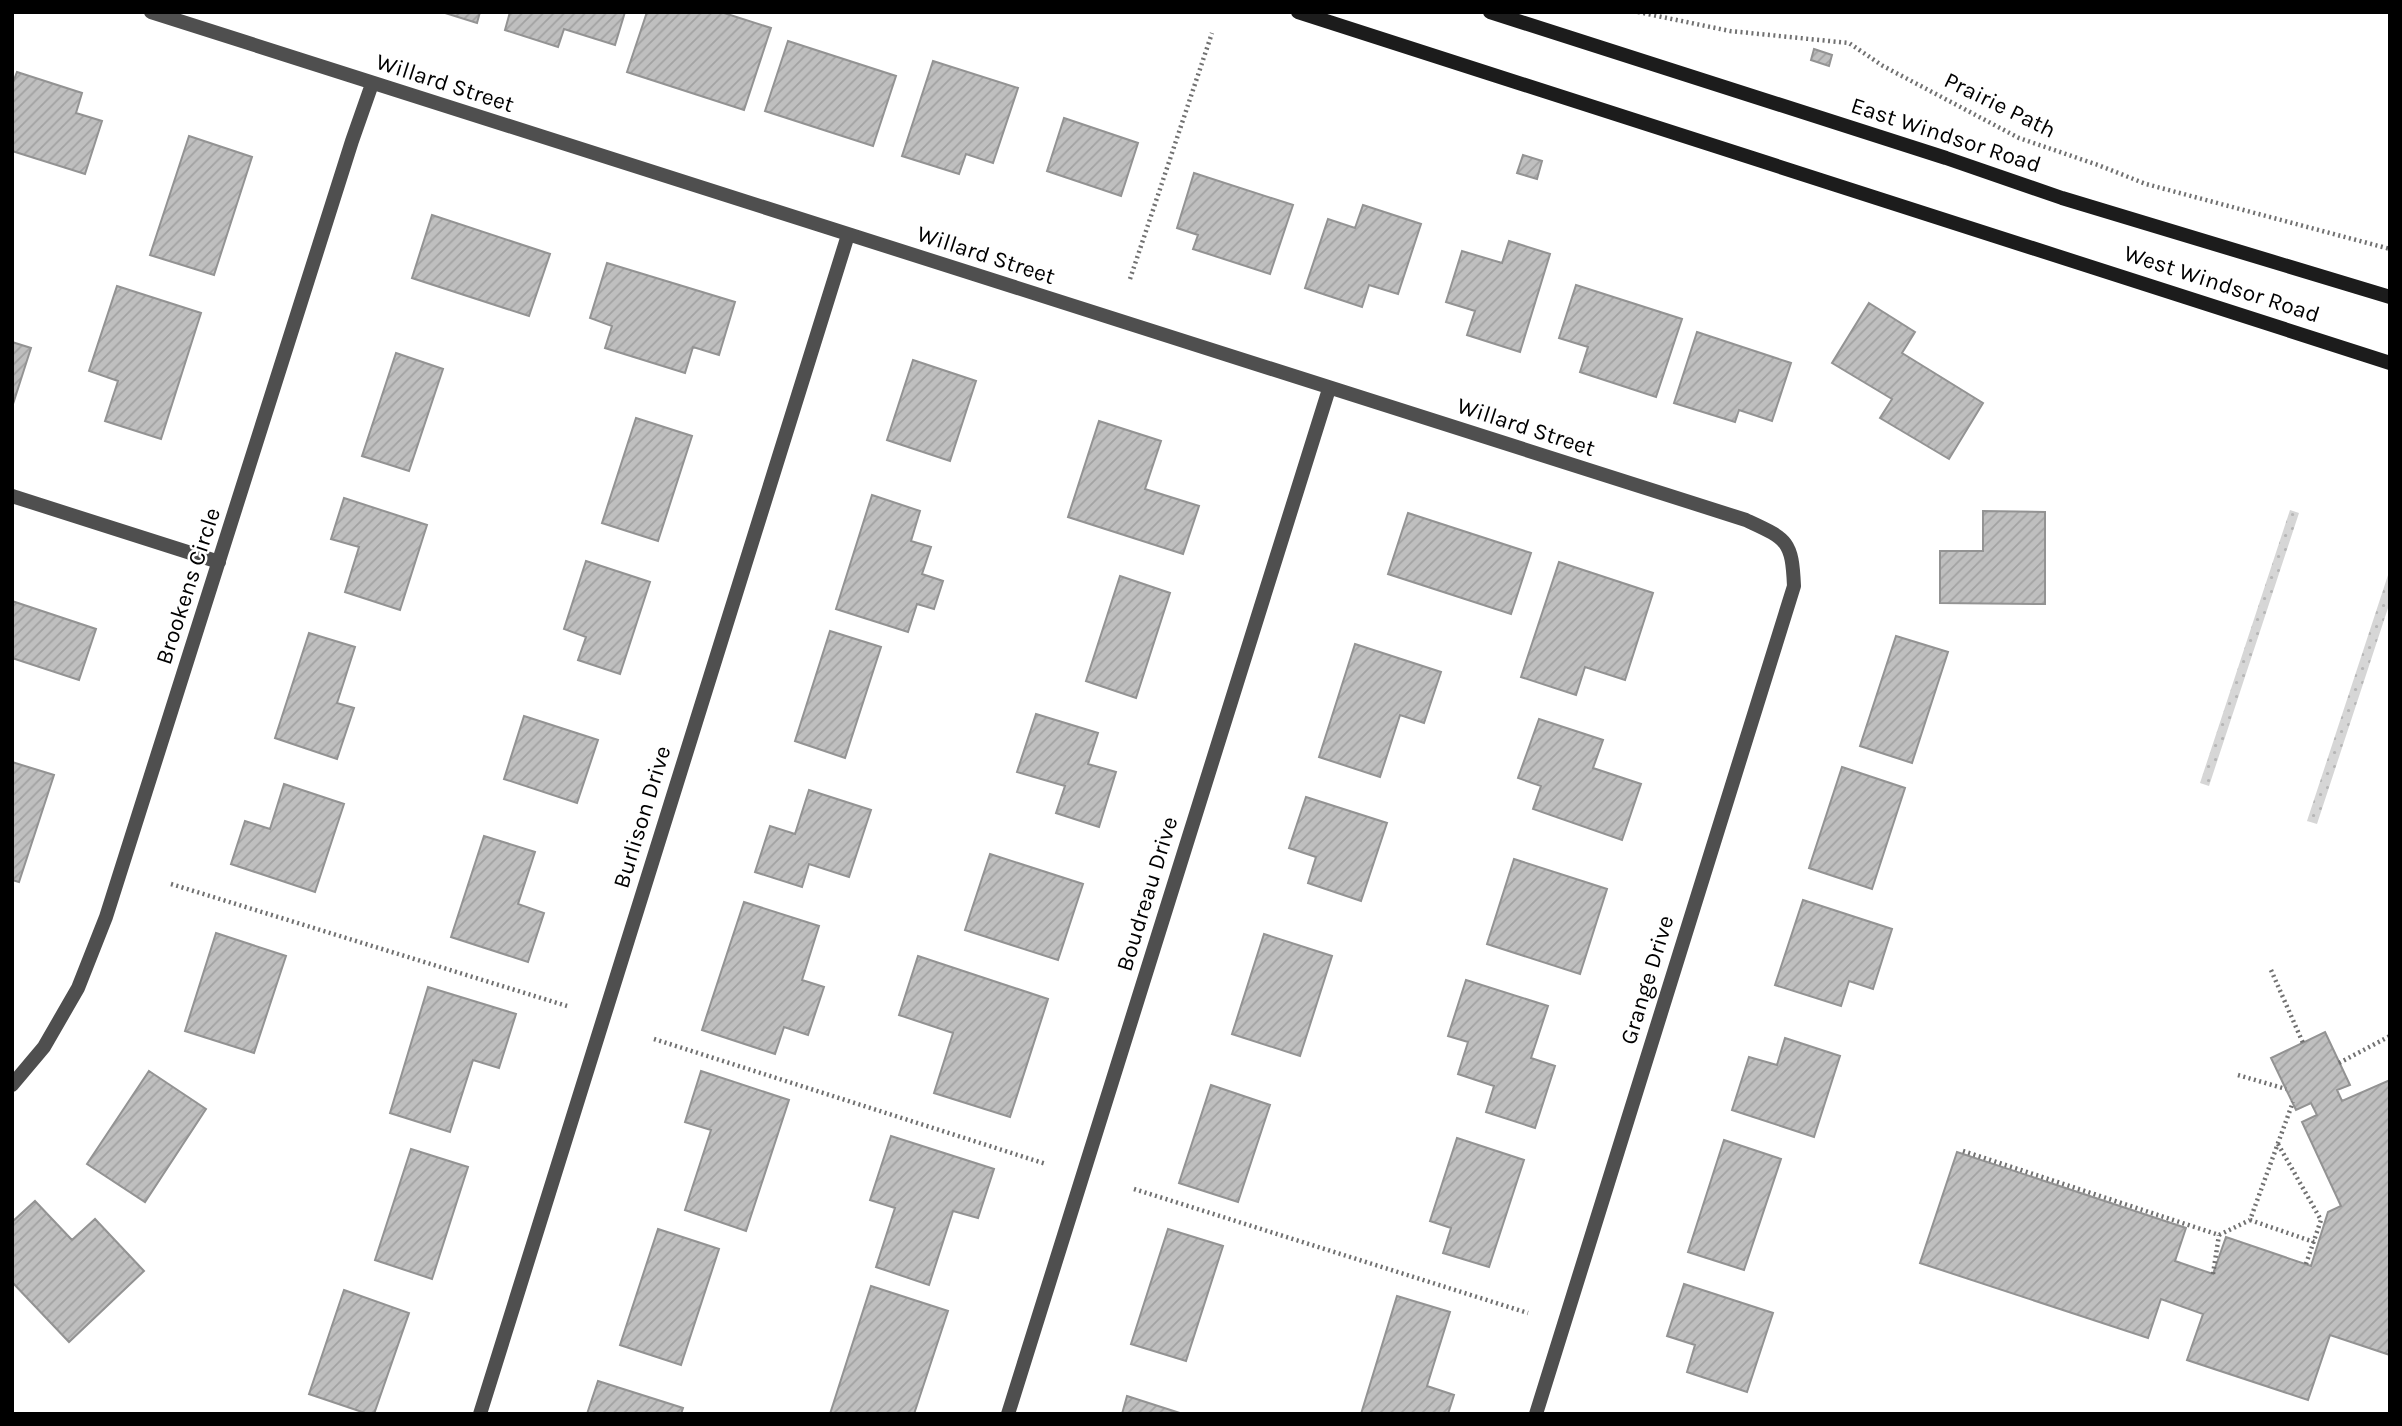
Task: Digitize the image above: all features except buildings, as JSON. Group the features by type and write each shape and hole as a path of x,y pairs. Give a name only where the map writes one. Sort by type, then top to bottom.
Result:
{"main road":[{"name":"West Windsor Road","path":"1298,12 2390,363"},
{"name":"East Windsor Road","path":"1490,12 1946,158 2062,198 2390,297"}],"street":[{"name":"Willard Street","path":"151,12 1746,520 1774,534 1788,545 1793,559"},
{"name":"Brookens Circle","path":"12,1085 44,1047 78,988 97,941 343,167 372,84"},
{"name":"Burlison Drive","path":"480,1414 848,235"},
{"name":"Boudreau Drive","path":"1008,1414 1329,389"},
{"path":"12,496 219,562"},
{"name":"Grange Drive","path":"1536,1414 1794,586 1793,559"}],"path":[{"name":"Prairie Path","path":"1638,12 1730,31 1849,43 1883,66 2018,138 2146,184 2390,250"},
{"path":"1130,279 1212,33"},
{"path":"171,884 567,1006"},
{"path":"2271,970 2303,1043"},
{"path":"2339,1063 2390,1036"},
{"path":"654,1039 1046,1164"},
{"path":"2238,1075 2286,1088"},
{"path":"2250,1220 2293,1102"},
{"path":"2277,1143 2322,1220 2306,1264"},
{"path":"1963,1151 2219,1235 2250,1220 2314,1242"},
{"path":"1134,1189 1528,1313"},
{"path":"2213,1274 2219,1235"}],"shaded area":[{"path":"2290,510 2299,513 2209,786 2200,783"},
{"path":"2390,569 2390,602 2317,824 2307,821"}]}
